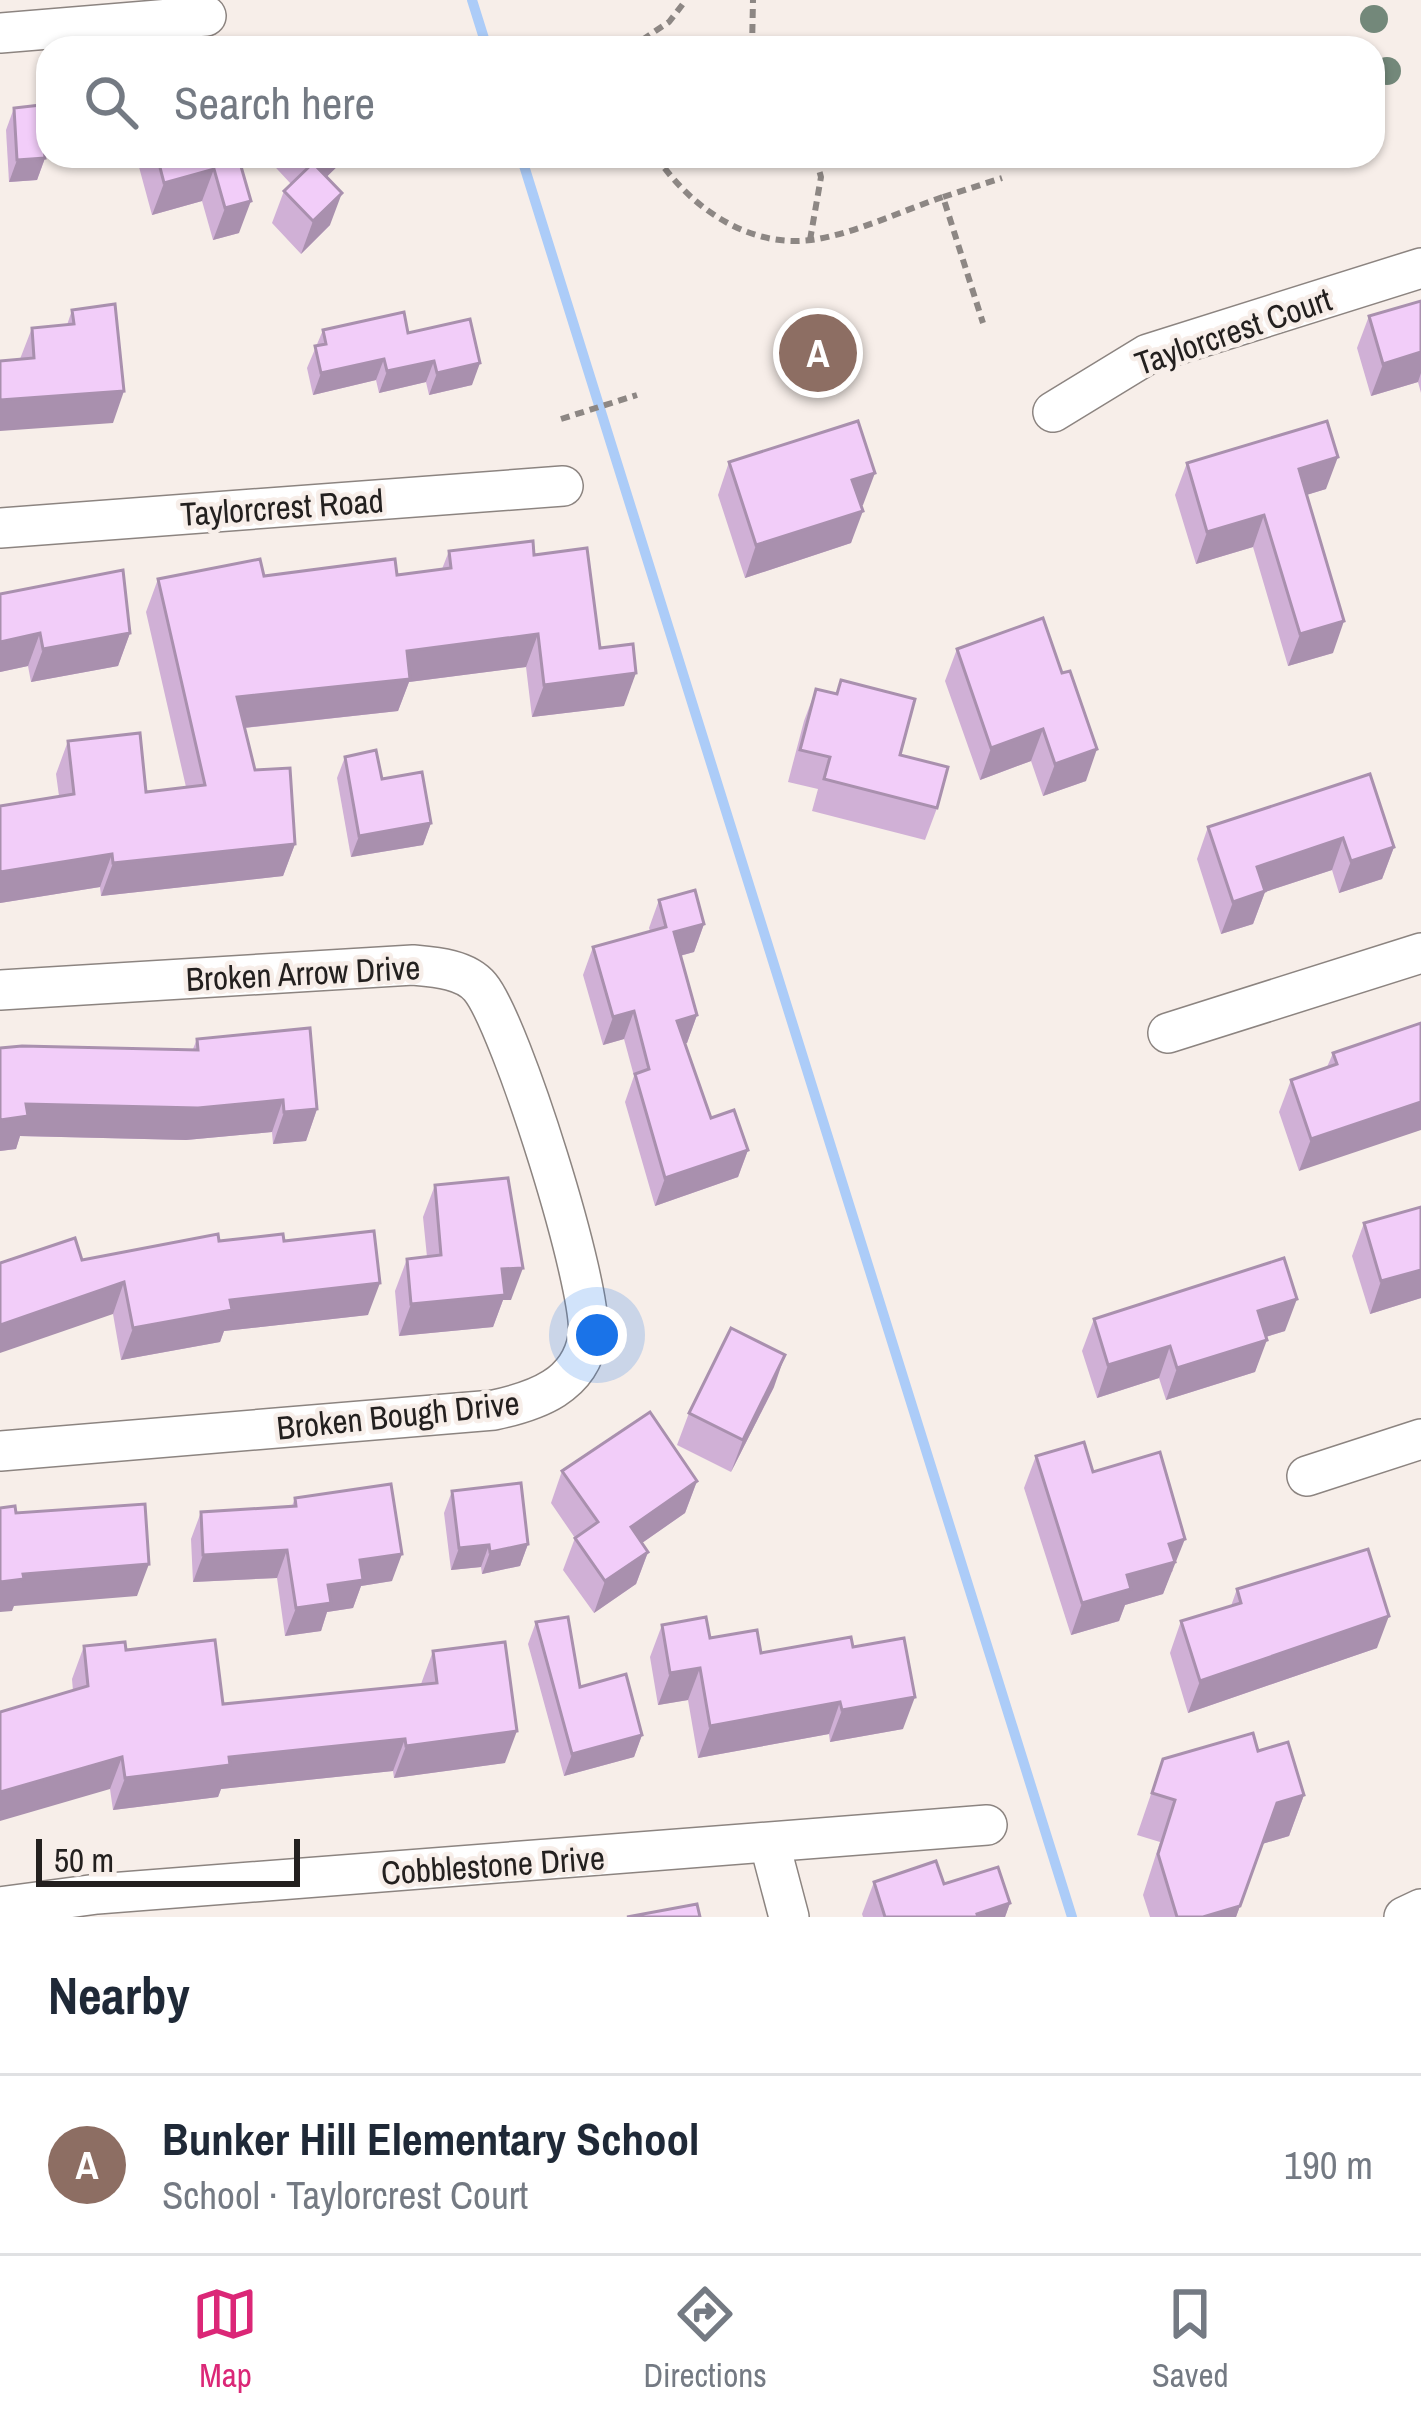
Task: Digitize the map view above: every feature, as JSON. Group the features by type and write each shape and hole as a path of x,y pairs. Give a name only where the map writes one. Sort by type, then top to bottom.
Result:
{"street":[{"path":"0,33 206,16"},
{"name":"Taylorcrest Court","path":"1053,412 1148,354 1421,268"},
{"name":"Taylorcrest Road","path":"0,527 563,486"},
{"path":"1168,1033 1421,953"},
{"name":"Broken Arrow Drive","path":"0,990 444,967 477,982 497,1012 548,1167"},
{"name":"Broken Bough Drive","path":"0,1451 494,1410 540,1400 572,1374 588,1337 584,1289 548,1167"},
{"path":"1307,1476 1421,1439"},
{"name":"Cobblestone Drive","path":"0,1907 98,1894 987,1825"},
{"path":"770,1845 789,1917"},
{"path":"1404,1917 1421,1909"}],"path":[{"path":"648,36 669,22 686,0"},
{"path":"752,36 753,0"},
{"path":"666,168 693,201 722,221 761,235 810,240 1002,178"},
{"path":"810,240 821,178 818,168"},
{"path":"943,197 983,323"},
{"path":"561,419 637,395"}],"building":[{"path":"36,106 36,159 17,160 14,108"},
{"path":"160,168 241,168 251,201 225,208 214,169 164,183"},
{"path":"308,168 318,168 342,193 313,221 284,191"},
{"path":"1421,301 1421,352 1383,364 1369,316"},
{"path":"115,304 124,391 0,400 0,361 34,358 32,328 74,324 72,310"},
{"path":"404,312 408,333 470,319 480,363 437,373 434,361 387,371 384,359 321,373 315,346 326,344 323,330"},
{"path":"858,421 875,473 852,480 863,511 756,545 729,462"},
{"path":"1327,421 1338,457 1299,469 1344,621 1300,634 1264,515 1207,532 1187,463"},
{"path":"533,541 534,555 587,548 600,648 633,644 636,673 544,685 538,634 407,651 410,679 237,697 255,770 290,768 295,844 113,863 112,854 0,872 0,806 74,794 68,741 140,733 146,792 205,785 158,579 260,559 264,576 395,559 397,575 451,568 449,551"},
{"path":"123,570 130,633 43,649 40,633 0,642 0,594"},
{"path":"1043,618 1062,673 1070,671 1097,749 1055,764 1043,729 991,748 957,649"},
{"path":"841,680 915,699 900,755 948,767 937,808 824,779 830,757 800,750 816,689 837,694"},
{"path":"376,750 382,779 422,772 431,823 359,836 345,757"},
{"path":"1370,774 1394,847 1351,861 1343,838 1257,867 1265,891 1233,902 1208,827"},
{"path":"695,890 704,924 674,932 697,1015 677,1021 711,1118 734,1110 748,1150 665,1178 635,1074 649,1069 634,1011 613,1017 593,947 666,927 659,900"},
{"path":"1421,1023 1421,1102 1311,1139 1291,1080 1337,1064 1333,1053"},
{"path":"310,1028 317,1109 284,1112 283,1100 198,1108 26,1104 28,1116 0,1120 0,1048 198,1050 197,1039"},
{"path":"508,1178 523,1268 502,1269 505,1295 411,1304 407,1259 441,1255 435,1185"},
{"path":"1421,1207 1421,1270 1381,1281 1364,1223"},
{"path":"374,1231 380,1283 230,1300 232,1310 133,1328 124,1282 0,1325 0,1263 75,1238 82,1260 218,1234 219,1241 283,1234 284,1241"},
{"path":"1284,1258 1297,1299 1258,1311 1267,1340 1177,1368 1170,1346 1108,1365 1094,1319"},
{"path":"731,1328 785,1355 743,1440 689,1413"},
{"path":"650,1412 697,1481 631,1527 648,1552 605,1581 575,1538 598,1522 562,1471"},
{"path":"1084,1442 1093,1472 1160,1452 1185,1539 1169,1544 1175,1562 1127,1575 1131,1589 1082,1603 1036,1456"},
{"path":"521,1483 528,1544 490,1552 489,1545 459,1548 452,1491"},
{"path":"391,1484 402,1554 360,1560 363,1580 328,1585 331,1603 296,1608 287,1550 203,1555 201,1512 296,1506 295,1498"},
{"path":"145,1504 149,1564 23,1574 24,1579 0,1582 0,1508 15,1506 16,1513"},
{"path":"1368,1549 1389,1616 1200,1681 1181,1621 1241,1603 1237,1589"},
{"path":"568,1617 580,1687 626,1674 642,1735 572,1754 536,1622"},
{"path":"706,1617 710,1638 757,1630 761,1653 851,1637 853,1647 904,1638 915,1697 842,1710 840,1702 710,1726 700,1668 670,1673 662,1625"},
{"path":"215,1640 223,1704 437,1683 433,1651 505,1642 517,1731 406,1746 405,1739 229,1757 230,1765 125,1778 122,1757 0,1792 0,1712 88,1686 84,1646 125,1642 126,1650"},
{"path":"1253,1733 1258,1751 1288,1742 1304,1795 1277,1803 1240,1906 1203,1917 1177,1917 1158,1854 1175,1800 1152,1793 1163,1759"},
{"path":"936,1861 944,1884 998,1867 1010,1903 978,1917 885,1917 874,1882"},
{"path":"697,1904 700,1917 627,1917"}],"waterway":[{"path":"472,0 483,36"},
{"path":"525,168 1072,1917"}],"place":[{"name":"Bunker Hill Elementary School","path":"818,353"}]}
